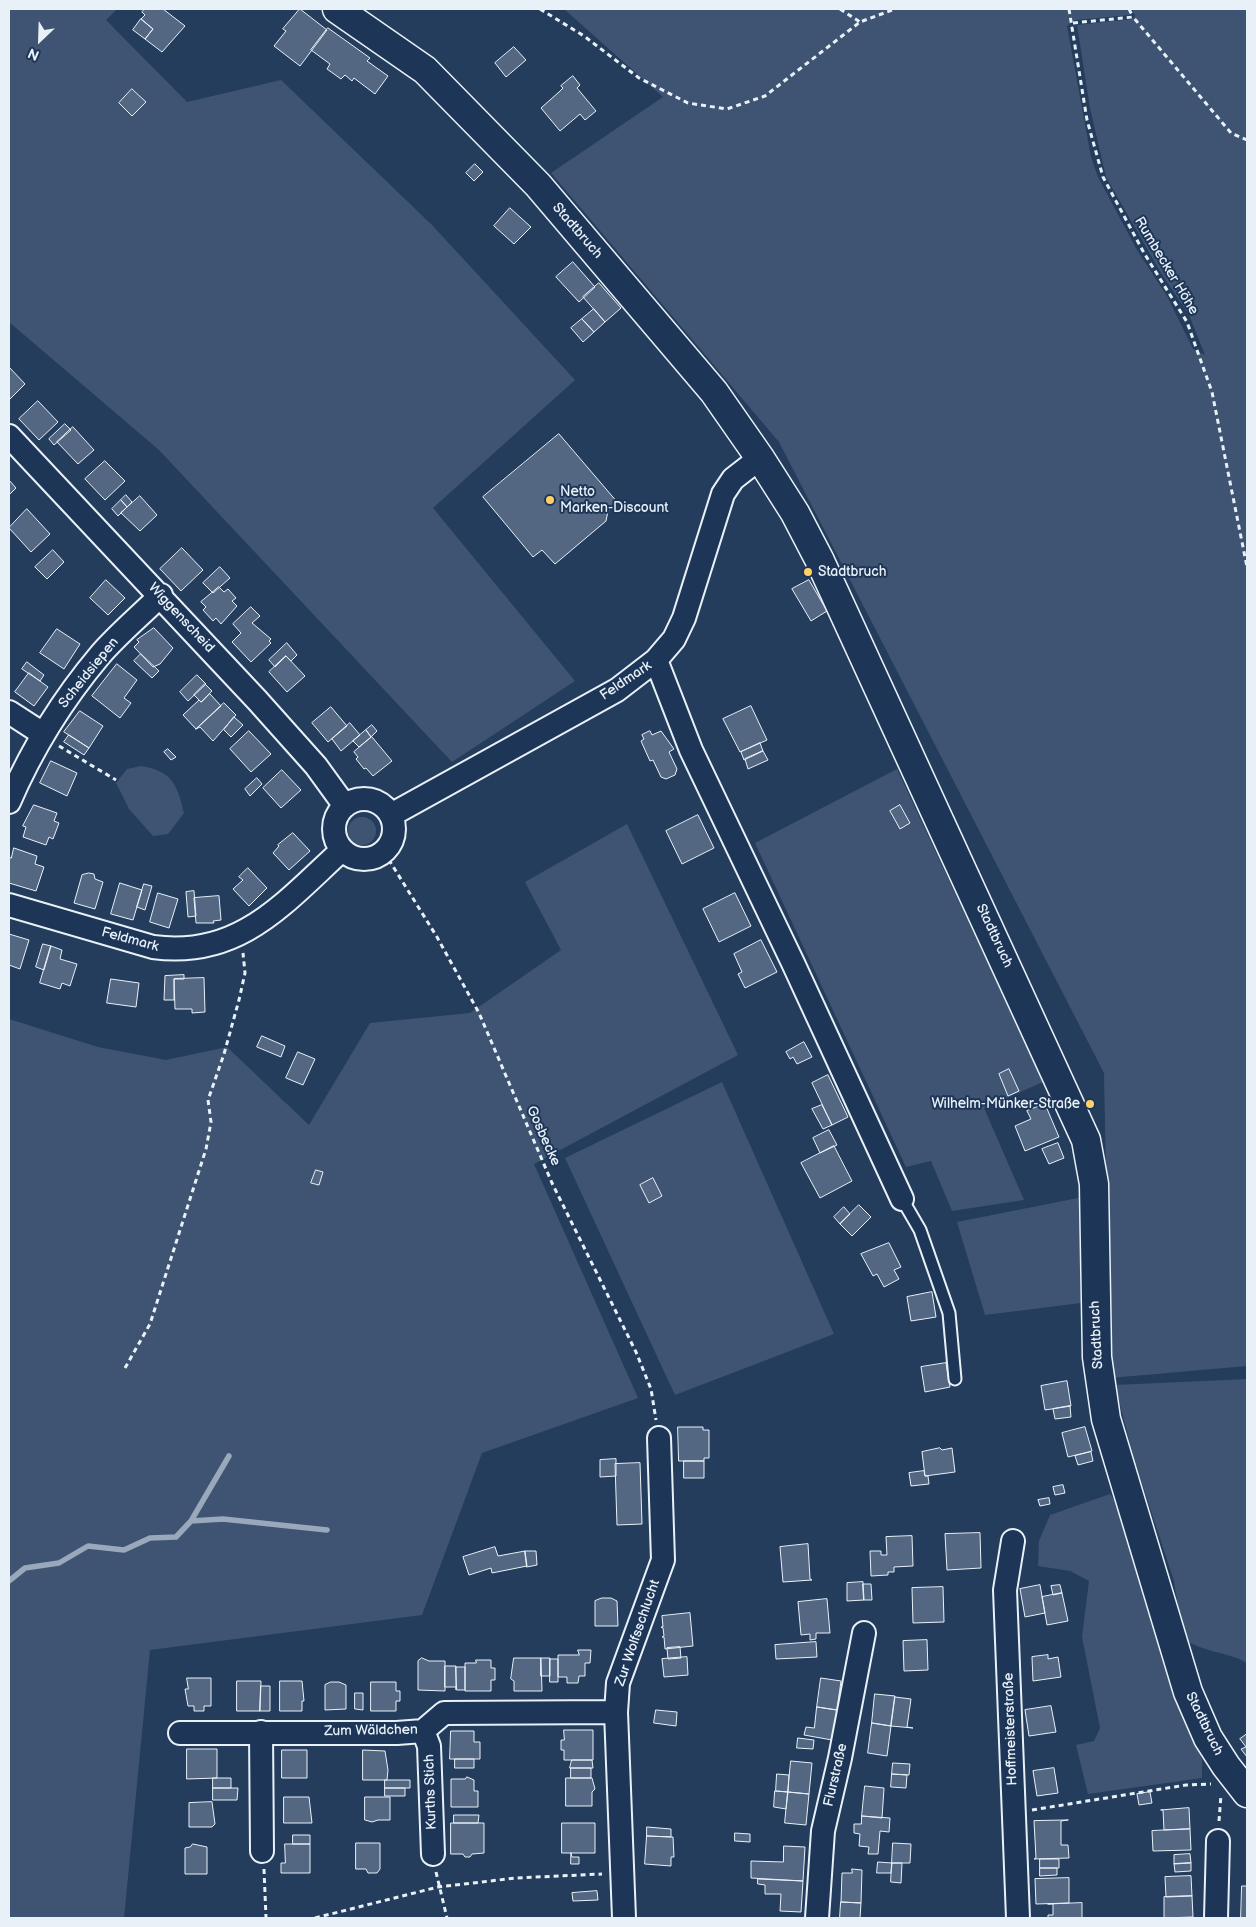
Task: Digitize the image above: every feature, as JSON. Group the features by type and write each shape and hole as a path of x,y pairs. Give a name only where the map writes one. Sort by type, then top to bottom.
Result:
{"street":[{"name":"Stadtbruch","path":"337,9 425,70 532,180 714,392 760,458 795,513 820,561 1086,1140 1094,1184 1097,1358 1106,1419 1188,1692 1208,1738 1234,1784"},
{"name":"Wiggenscheid","path":"9,436 161,595 316,766 345,806"},
{"name":"Feldmark","path":"390,815 617,690 656,660 674,639 684,618 723,494 734,478 760,458"},
{"name":"Scheidsiepen","path":"9,802 43,734 102,653 161,595"},
{"path":"656,660 691,750 797,971 902,1199"},
{"path":"9,712 43,734"},
{"path":"365,799 375,801 384,807 390,815 394,824 394,835 384,852 367,860 349,856 336,842 334,832 336,818 345,806 354,800 365,799"},
{"name":"Feldmark","path":"9,905 126,940 170,950 209,946 242,934 269,917 342,850"},
{"name":"Zur Wolfsschlucht","path":"624,1918 616,1712 618,1683 663,1560 659,1438"},
{"name":"Hoffmeisterstraße","path":"1012,1541 1005,1590 1018,1918"},
{"name":"Flurstraße","path":"817,1918 823,1831 840,1758 864,1633"},
{"name":"Zum Wäldchen","path":"180,1733 397,1733 423,1731 444,1713 616,1712"},
{"name":"Kurths Stich","path":"423,1731 429,1746 433,1854"},
{"path":"260,1732 262,1851"},
{"path":"1216,1918 1218,1842"}],"lane":[{"path":"902,1199 920,1230 949,1313 955,1379"}],"path":[{"path":"540,9 584,36 640,78 688,103 727,109 765,96 860,22 895,9"},
{"path":"840,9 860,22"},
{"name":"Rumbecker Höhe","path":"1069,9 1073,24 1087,120 1103,177 1144,253 1187,322 1212,392 1247,567"},
{"path":"1129,9 1133,17 1231,133 1247,140"},
{"path":"1073,24 1133,17"},
{"path":"43,734 116,780"},
{"name":"Gosbecke","path":"384,852 437,937 479,1013 552,1183 644,1368 651,1389 659,1438"},
{"path":"124,1368 150,1324 206,1149 211,1122 208,1100 233,1026 245,972 242,934"},
{"path":"1014,1813 1186,1785 1234,1784 1218,1842"},
{"path":"262,1851 266,1880 266,1918"},
{"path":"433,1854 438,1887 448,1915 447,1918"},
{"path":"315,1918 438,1887 516,1878 623,1873"}],"shaded area":[{"path":"9,9 117,9 106,20 187,102 281,80 432,225 575,380 433,508 575,681 452,762 159,450 9,322"},
{"path":"564,9 1127,9 1130,15 1075,20 1067,26 1091,157 1098,177 1137,250 1167,296 1193,349 1205,355 1189,315 1161,273 1106,177 1090,108 1077,25 1132,19 1135,16 1132,9 1247,9 1247,1366 1110,1378 1104,1073 779,442 551,173 663,97"},
{"path":"141,766 160,771 166,775 172,780 179,794 184,813 168,834 153,836 129,809 116,783 127,769"},
{"path":"897,769 1043,1082 984,1108 1024,1200 952,1211 931,1161 906,1167 755,843"},
{"path":"362,817 372,821 376,831 372,841 362,845 352,841 348,831 352,821"},
{"path":"627,824 738,1055 534,1164 638,1398 482,1453 422,1615 150,1650 124,1918 9,1918 9,1019 98,1047 166,1060 227,1047 309,1125 370,1023 470,1013 561,950 525,882"},
{"path":"722,1082 834,1334 675,1395 565,1158"},
{"path":"1083,1197 1081,1303 985,1315 957,1222"},
{"path":"1247,1379 1247,1663 1231,1656 1198,1647 1183,1638 1174,1581 1134,1459 1115,1385"},
{"path":"1110,1494 1119,1506 1202,1760 1202,1778 1088,1794 1076,1745 1094,1741 1100,1728 1082,1637 1089,1581 1070,1571 1038,1566 1039,1541 1050,1515"}],"building":[{"path":"145,9 163,9 185,26 162,52 145,39 153,29 141,19 145,15 142,12"},
{"path":"300,9 327,30 300,66 274,46 286,31 283,29"},
{"path":"141,19 153,29 145,39 133,30"},
{"path":"328,28 370,58 367,61 388,76 375,94 354,78 352,81 345,75 341,79 327,69 330,64 311,50"},
{"path":"514,47 526,60 506,77 495,63"},
{"path":"573,76 580,85 577,88 596,111 585,120 580,114 560,131 541,108"},
{"path":"132,89 146,102 132,116 119,103"},
{"path":"475,164 483,172 474,181 466,173"},
{"path":"510,208 531,227 514,244 494,226"},
{"path":"573,262 595,287 579,302 556,277"},
{"path":"599,283 621,308 605,322 583,297"},
{"path":"594,309 605,322 594,332 582,319"},
{"path":"582,319 594,332 583,342 571,328"},
{"path":"9,367 25,384 9,400"},
{"path":"38,401 58,422 39,440 19,419"},
{"path":"65,424 71,430 54,445 49,439"},
{"path":"73,427 94,450 78,464 57,442"},
{"name":"Netto Marken-Discount","path":"559,434 618,503 608,511 606,521 555,564 542,550 533,557 483,497"},
{"path":"105,461 125,481 105,500 85,479"},
{"path":"9,480 16,488 9,495"},
{"path":"126,495 132,502 127,507 121,500"},
{"path":"140,496 157,515 140,531 121,513"},
{"path":"121,500 127,507 118,516 112,509"},
{"path":"27,509 50,534 31,552 9,528"},
{"path":"182,548 203,570 181,591 160,569"},
{"path":"53,550 64,562 47,579 35,567"},
{"path":"220,567 230,578 213,593 203,583"},
{"path":"106,580 125,598 108,615 90,598"},
{"path":"809,580 827,611 811,621 792,589"},
{"path":"219,587 224,592 228,589 236,598 232,601 237,606 221,624 216,618 213,621 203,610 206,607 201,602"},
{"path":"251,607 260,616 252,623 271,639 269,641 271,643 251,662 232,642 241,633 233,624"},
{"path":"154,628 173,648 160,664 153,667 134,647 139,642 137,640"},
{"path":"57,629 80,644 64,669 40,653"},
{"path":"287,643 297,655 291,661 286,656 275,667 269,660"},
{"path":"141,654 159,671 152,678 134,661"},
{"path":"286,656 305,676 287,692 269,672"},
{"path":"27,662 44,675 40,681 22,669"},
{"path":"117,664 137,680 124,698 131,703 120,718 92,696"},
{"path":"29,673 48,687 34,706 15,692"},
{"path":"197,675 206,684 188,701 180,692"},
{"path":"205,684 212,691 201,702 194,695"},
{"path":"210,694 221,706 196,729 183,715 199,700 201,702"},
{"path":"224,703 236,715 213,741 200,727 196,729"},
{"path":"751,706 767,740 740,752 723,719"},
{"path":"331,707 347,726 328,742 312,723"},
{"path":"80,711 103,726 89,748 64,732"},
{"path":"234,717 243,725 231,737 224,730"},
{"path":"350,723 360,735 341,751 332,739"},
{"path":"372,725 377,731 371,737 366,730"},
{"path":"366,730 371,737 359,747 353,741"},
{"path":"249,731 271,754 251,772 230,749"},
{"path":"650,731 652,735 661,731 674,749 669,752 677,769 675,775 666,779 661,777 653,760 650,761 641,741 644,739 642,735"},
{"path":"69,735 89,748 84,755 64,742"},
{"path":"372,737 392,761 373,776 356,759 358,757 354,752"},
{"path":"760,743 763,751 744,760 741,752"},
{"path":"168,749 176,757 171,760 164,752"},
{"path":"763,751 768,760 748,769 745,759"},
{"path":"51,761 77,773 67,796 40,783"},
{"path":"282,770 301,790 281,808 263,788"},
{"path":"257,778 262,784 250,796 245,789"},
{"path":"34,805 57,813 54,821 59,823 53,839 49,837 46,845 23,837 26,827 23,826"},
{"path":"900,805 910,823 900,829 890,811"},
{"path":"698,815 714,848 682,864 666,831"},
{"path":"293,833 310,851 289,870 273,853 278,845"},
{"path":"14,848 37,856 35,864 44,867 36,891 9,883 9,857 11,858"},
{"path":"248,868 267,888 249,906 233,889 243,880 239,877"},
{"path":"94,874 95,879 103,882 95,909 74,903 82,875"},
{"path":"120,883 142,890 133,920 111,914"},
{"path":"144,884 152,886 145,910 137,907"},
{"path":"194,891 196,916 188,917 186,892"},
{"path":"158,893 178,899 169,928 150,922"},
{"path":"735,893 751,926 719,942 703,909"},
{"path":"219,896 221,920 213,921 214,923 196,923 194,898"},
{"path":"9,934 29,940 20,969 9,965"},
{"path":"761,940 777,972 745,988 738,974 742,972 734,954"},
{"path":"43,944 51,946 44,970 36,967"},
{"path":"51,946 62,950 60,959 77,964 70,986 62,983 60,989 40,983"},
{"path":"184,975 184,979 174,979 174,1000 164,1000 165,976"},
{"path":"204,978 205,1012 192,1013 192,1009 175,1009 174,979"},
{"path":"111,979 139,983 136,1007 107,1003"},
{"path":"262,1036 285,1046 281,1057 257,1047"},
{"path":"804,1042 812,1057 797,1064 793,1057 790,1059 786,1052"},
{"path":"298,1052 315,1059 303,1085 286,1078"},
{"path":"1009,1069 1019,1091 1008,1096 999,1074"},
{"path":"828,1075 848,1117 832,1125 812,1083"},
{"path":"1045,1104 1059,1137 1025,1151 1015,1126 1031,1119 1027,1111"},
{"path":"822,1105 832,1125 823,1129 812,1109"},
{"path":"829,1130 837,1145 820,1153 813,1138"},
{"path":"1058,1143 1064,1158 1049,1164 1042,1149"},
{"path":"834,1146 852,1181 820,1198 801,1163"},
{"path":"316,1170 323,1172 319,1185 311,1183"},
{"path":"653,1178 662,1196 649,1203 640,1185"},
{"path":"859,1205 871,1217 852,1236 840,1224"},
{"path":"844,1207 850,1214 840,1224 834,1217"},
{"path":"889,1243 901,1267 894,1270 899,1279 884,1287 877,1274 873,1276 861,1254"},
{"path":"932,1292 936,1317 911,1321 907,1297"},
{"path":"946,1363 950,1387 925,1392 921,1367"},
{"path":"1067,1381 1071,1406 1045,1410 1041,1386"},
{"path":"1070,1406 1071,1417 1055,1419 1053,1409"},
{"path":"678,1427 703,1427 703,1430 709,1430 709,1458 704,1458 704,1461 679,1461"},
{"path":"1085,1427 1092,1451 1068,1457 1062,1433"},
{"path":"940,1448 942,1450 952,1448 955,1472 925,1476 922,1452"},
{"path":"1091,1452 1093,1461 1078,1465 1075,1456"},
{"path":"616,1459 616,1476 600,1477 600,1460"},
{"path":"684,1461 704,1461 704,1478 684,1478"},
{"path":"640,1463 642,1524 617,1525 615,1464"},
{"path":"924,1471 925,1476 928,1476 929,1484 911,1486 909,1473"},
{"path":"1063,1485 1065,1493 1055,1495 1053,1487"},
{"path":"1049,1498 1050,1504 1040,1506 1038,1500"},
{"path":"980,1533 981,1568 947,1570 945,1534"},
{"path":"912,1536 913,1566 894,1567 894,1572 888,1572 888,1575 871,1576 870,1551 881,1551 881,1555 887,1555 886,1537"},
{"path":"808,1544 810,1579 812,1580 783,1582 780,1547"},
{"path":"495,1547 498,1556 525,1551 527,1566 492,1573 491,1568 469,1575 463,1557"},
{"path":"525,1551 536,1551 537,1565 527,1567"},
{"path":"863,1582 864,1600 847,1601 847,1583"},
{"path":"863,1584 871,1584 872,1600 864,1600"},
{"path":"1040,1585 1045,1613 1025,1617 1020,1589"},
{"path":"1060,1585 1062,1593 1053,1595 1051,1586"},
{"path":"943,1587 944,1622 913,1623 912,1588"},
{"path":"1062,1593 1068,1621 1047,1625 1042,1597"},
{"path":"602,1598 611,1598 617,1601 618,1626 595,1626 595,1601"},
{"path":"827,1599 830,1633 816,1633 816,1639 810,1640 810,1634 801,1635 798,1602"},
{"path":"690,1613 693,1646 665,1649 664,1637 662,1637 664,1636 663,1628 661,1627 663,1627 662,1616"},
{"path":"927,1640 928,1670 904,1671 903,1641"},
{"path":"816,1642 817,1657 776,1659 775,1645"},
{"path":"680,1647 681,1658 668,1659 667,1648"},
{"path":"578,1650 591,1650 590,1663 585,1663 585,1676 579,1676 578,1683 567,1683 567,1677 558,1677 558,1655 579,1655"},
{"path":"1048,1655 1048,1659 1058,1657 1061,1677 1033,1681 1032,1657"},
{"path":"687,1657 688,1675 664,1677 662,1659"},
{"path":"422,1658 429,1661 445,1661 445,1691 418,1690 418,1661"},
{"path":"514,1658 541,1658 542,1691 514,1691 514,1681 511,1679"},
{"path":"541,1658 550,1658 550,1676 541,1676"},
{"path":"550,1659 558,1659 558,1682 550,1682"},
{"path":"476,1660 491,1660 491,1668 495,1668 495,1680 491,1680 491,1691 465,1691 465,1663 476,1663"},
{"path":"445,1666 456,1666 456,1687 445,1687"},
{"path":"456,1667 465,1667 465,1690 457,1690"},
{"path":"187,1678 211,1678 211,1706 204,1706 204,1711 194,1711 194,1706 188,1706 185,1689 188,1689"},
{"path":"821,1678 841,1681 837,1710 817,1707"},
{"path":"237,1681 261,1681 260,1711 237,1711"},
{"path":"280,1681 302,1681 304,1701 302,1701 302,1711 280,1711"},
{"path":"331,1682 339,1682 346,1685 346,1709 325,1710 325,1685"},
{"path":"371,1682 396,1682 396,1691 400,1691 400,1701 396,1701 396,1711 371,1711"},
{"path":"261,1686 270,1686 270,1711 260,1711"},
{"path":"355,1693 363,1693 363,1710 355,1709"},
{"path":"875,1694 895,1696 891,1726 872,1723"},
{"path":"895,1697 911,1699 907,1727 913,1728 891,1726"},
{"path":"1051,1706 1056,1732 1029,1736 1025,1710"},
{"path":"817,1707 837,1710 832,1740 804,1735 806,1727 814,1728"},
{"path":"656,1710 677,1712 676,1726 654,1723"},
{"path":"872,1723 891,1726 887,1756 868,1753"},
{"path":"564,1730 593,1730 593,1760 564,1760 561,1740 564,1740"},
{"path":"451,1731 474,1731 474,1742 480,1742 480,1759 450,1759"},
{"path":"1247,1734 1247,1757 1241,1749 1246,1747 1240,1739"},
{"path":"798,1738 814,1740 813,1749 797,1748"},
{"path":"187,1749 217,1749 217,1778 187,1779"},
{"path":"282,1750 307,1750 307,1778 282,1778"},
{"path":"363,1750 385,1751 388,1770 387,1780 363,1780"},
{"path":"455,1759 474,1759 474,1768 455,1768"},
{"path":"572,1760 592,1760 593,1768 570,1768"},
{"path":"791,1761 812,1763 809,1794 788,1792"},
{"path":"893,1763 910,1764 909,1775 892,1774"},
{"path":"571,1768 591,1768 591,1778 571,1778"},
{"path":"1054,1768 1058,1793 1037,1796 1033,1771"},
{"path":"777,1774 789,1775 788,1792 776,1791"},
{"path":"892,1774 907,1775 906,1788 891,1787"},
{"path":"467,1777 474,1780 474,1791 478,1791 478,1807 451,1807 451,1779 465,1779"},
{"path":"213,1778 231,1778 231,1788 213,1788"},
{"path":"566,1778 592,1778 595,1789 592,1792 592,1806 566,1806"},
{"path":"385,1780 410,1780 410,1788 385,1788"},
{"path":"865,1786 884,1788 882,1818 862,1816"},
{"path":"213,1788 238,1788 237,1800 213,1800"},
{"path":"385,1788 405,1788 405,1796 385,1796"},
{"path":"775,1791 788,1792 786,1809 774,1807"},
{"path":"788,1792 809,1794 806,1825 785,1823"},
{"path":"1150,1792 1152,1803 1139,1805 1137,1794"},
{"path":"284,1797 309,1797 312,1823 284,1823"},
{"path":"365,1797 390,1797 390,1820 372,1822 365,1820"},
{"path":"212,1802 215,1824 212,1827 189,1827 189,1803"},
{"path":"1189,1808 1190,1829 1164,1830 1163,1810 1161,1810"},
{"path":"454,1815 479,1815 478,1823 454,1823"},
{"path":"862,1816 890,1818 889,1832 880,1831 878,1854 868,1854 869,1847 859,1846 860,1834 854,1833 854,1824 861,1824"},
{"path":"1068,1820 1061,1821 1061,1845 1068,1845 1069,1858 1034,1859 1036,1858 1034,1821"},
{"path":"451,1823 484,1823 484,1853 472,1854 470,1857 465,1857 463,1854 451,1854"},
{"path":"562,1823 595,1823 595,1853 562,1853"},
{"path":"647,1827 671,1829 671,1837 647,1836"},
{"path":"1190,1829 1191,1850 1153,1851 1152,1831"},
{"path":"735,1833 750,1834 750,1842 735,1841"},
{"path":"293,1835 310,1835 310,1844 293,1844"},
{"path":"647,1836 673,1837 674,1857 671,1857 671,1866 645,1864"},
{"path":"356,1843 380,1843 380,1869 377,1873 368,1873 366,1869 356,1869"},
{"path":"893,1843 911,1844 910,1863 892,1863"},
{"path":"193,1844 207,1847 207,1874 185,1874 185,1848"},
{"path":"285,1844 310,1844 310,1873 281,1873 281,1863 285,1863"},
{"path":"784,1846 805,1847 803,1881 751,1878 751,1861 783,1862"},
{"path":"571,1853 572,1857 579,1857 579,1864 571,1864"},
{"path":"1190,1854 1191,1863 1174,1864 1174,1855"},
{"path":"1040,1859 1059,1859 1059,1868 1040,1868"},
{"path":"878,1862 892,1863 891,1873 877,1873"},
{"path":"892,1863 902,1863 901,1883 891,1882"},
{"path":"1191,1863 1191,1871 1175,1872 1174,1864"},
{"path":"1040,1868 1057,1868 1057,1875 1040,1876"},
{"path":"852,1869 862,1870 861,1903 841,1902 842,1873 852,1873"},
{"path":"1191,1876 1192,1896 1166,1897 1165,1877"},
{"path":"1069,1878 1069,1903 1036,1904 1035,1879"},
{"path":"758,1879 803,1881 801,1912 780,1911 781,1894 765,1894 765,1885 758,1884"},
{"path":"1242,1886 1247,1886 1247,1918 1241,1918"},
{"path":"597,1891 598,1900 573,1901 572,1893"},
{"path":"1192,1896 1193,1917 1164,1918 1164,1897"},
{"path":"841,1902 861,1903 860,1918 840,1918"},
{"path":"1082,1903 1082,1918 1048,1918 1048,1915 1053,1915 1053,1904 1048,1904"}],"waterway":[{"path":"191,1521 229,1456"},
{"path":"9,1581 25,1568 59,1563 88,1546 124,1550 150,1538 176,1537 191,1521 223,1519 327,1530"}],"place":[{"name":"Netto Marken-Discount","path":"550,500"},
{"name":"Stadtbruch","path":"808,572"},
{"name":"Wilhelm-Münker-Straße","path":"1090,1104"}]}
